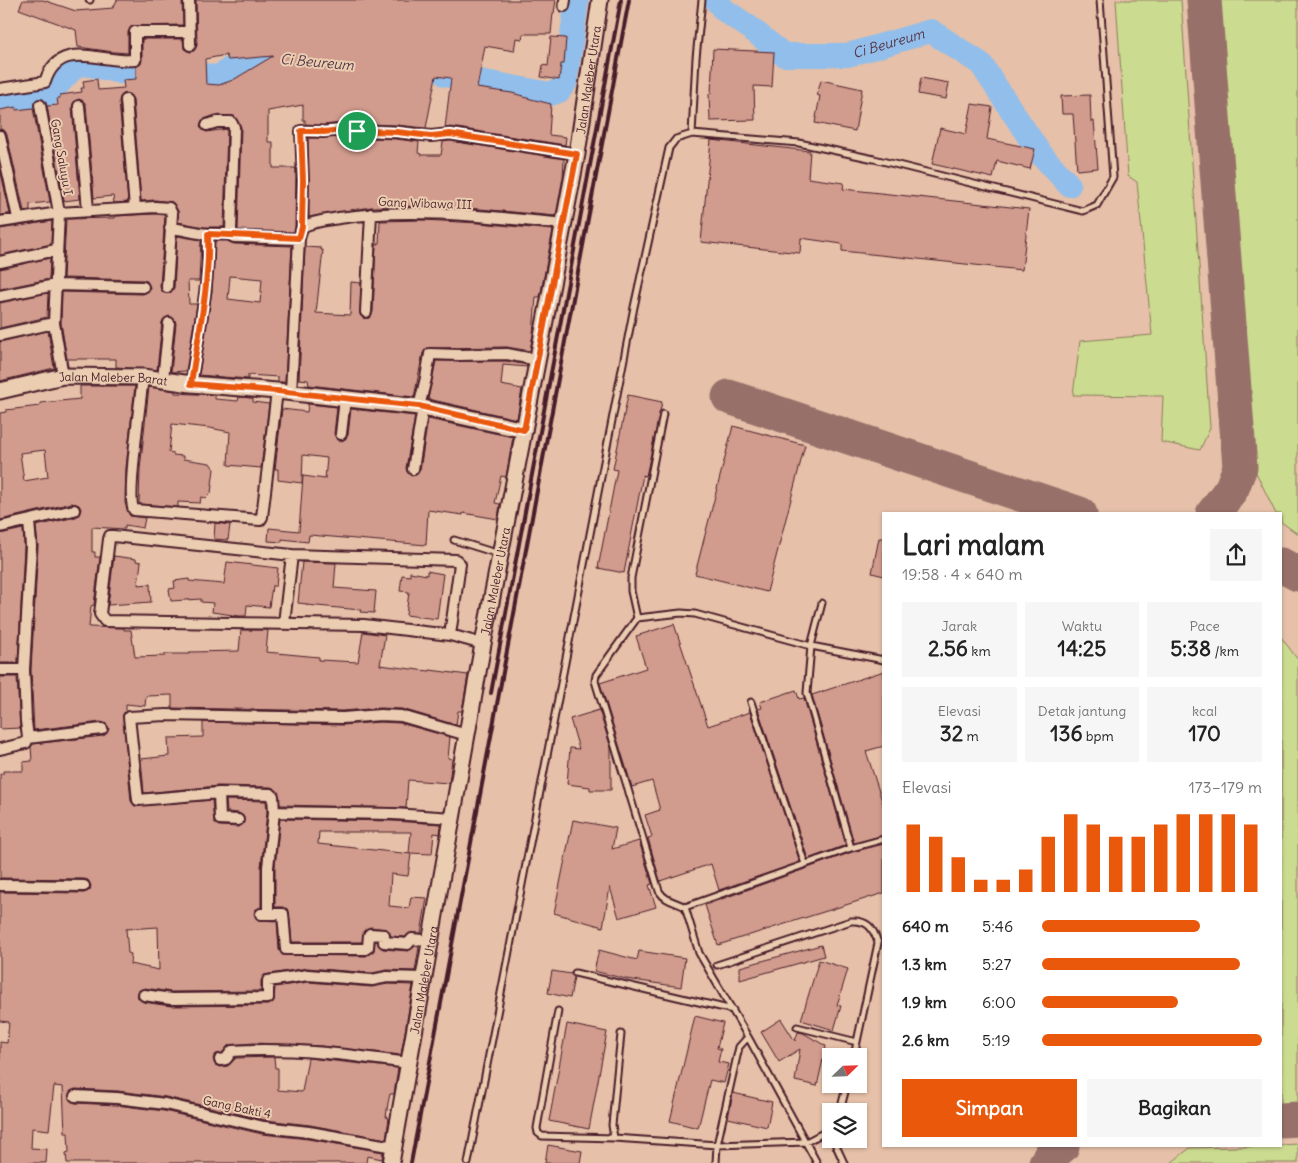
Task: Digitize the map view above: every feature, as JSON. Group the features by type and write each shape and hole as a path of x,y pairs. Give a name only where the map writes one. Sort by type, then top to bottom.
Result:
{"street":[{"path":"189,0 190,45"},
{"name":"Jalan Maleber Utara","path":"391,1163 483,644 577,154 600,0"},
{"path":"0,89 45,82 47,75 58,60 79,54 124,61 135,60 135,32 189,32"},
{"path":"126,100 135,208"},
{"name":"Gang Saluyu I","path":"40,105 59,212 54,323 63,376"},
{"path":"79,106 88,210"},
{"path":"207,125 217,122 231,122 234,127 231,232 229,234"},
{"path":"143,377 132,477 131,506 134,510 260,520 284,392 299,238 302,227 301,131 397,132 431,136 450,134 577,154"},
{"path":"0,136 18,218"},
{"path":"0,222 59,212 155,207 170,208 172,214 167,287"},
{"name":"Gang Wibawa III","path":"302,227 317,222 371,214 417,212 564,224"},
{"path":"366,312 371,214"},
{"path":"170,228 186,229 194,233 299,238"},
{"path":"191,384 206,282 208,234"},
{"path":"0,262 56,250"},
{"path":"0,296 55,285 143,287"},
{"path":"0,335 54,323"},
{"path":"162,380 169,323"},
{"path":"412,469 430,354 459,356 507,354 538,360"},
{"name":"Jalan Maleber Barat","path":"0,391 63,376 143,377 191,384 421,407 524,430"},
{"path":"341,434 345,399"},
{"path":"0,527 74,510"},
{"path":"0,749 26,743 28,738 24,670 31,546 28,520"},
{"path":"450,634 460,564 458,561 292,554 110,536 108,542 100,614 104,621 364,625 450,634 483,644"},
{"path":"284,623 292,554"},
{"path":"0,670 24,670"},
{"path":"431,941 412,939 408,944 384,942 384,935 370,934 368,947 365,950 286,949 283,914 264,914 274,812 273,796 271,794 219,793 138,800 130,716 343,718 380,715 401,716 467,735"},
{"path":"28,738 102,729"},
{"path":"219,793 220,819 238,820"},
{"path":"274,812 393,814 453,818"},
{"path":"0,885 84,886"},
{"path":"144,995 171,999 268,998 268,981 286,978 308,976 372,980 387,977 424,978"},
{"path":"220,1060 226,1059 232,1051 281,1049 409,1062"},
{"name":"Gang Bakti 4","path":"75,1096 117,1098 165,1104 264,1127 309,1132 394,1147"}],"lane":[{"path":"692,134 696,58 702,0"},
{"path":"468,1163 631,327 669,148 672,142 692,134 799,143 874,159 1083,211 1089,210 1097,205 1113,177 1100,0"},
{"path":"637,618 631,591 631,578 663,414"},
{"path":"454,540 500,554"},
{"path":"822,603 811,646 807,693 851,848"},
{"path":"817,1163 733,1010 699,953 685,907 668,901 659,891 596,687 596,675 637,618 681,613 695,614 811,646 882,660"},
{"path":"751,702 805,864"},
{"path":"685,907 851,848 882,840"},
{"path":"717,965 850,921 861,920 869,924 878,943 856,1048"},
{"path":"576,973 733,1010"},
{"path":"558,1011 537,1128 538,1133 542,1136 614,1138 717,1145 806,1142 822,1135"},
{"path":"797,1027 857,1042"},
{"path":"614,1138 612,1125 621,1034"},
{"path":"716,1163 717,1145 739,1047 748,1037"},
{"path":"838,1148 844,1163"}],"green space":[{"path":"1116,0 1181,0 1210,428 1200,450 1161,442 1163,396 1073,395 1080,341 1152,335 1137,182 1128,176"},
{"path":"1217,0 1298,0 1298,534 1282,523 1282,512 1275,512 1250,460"},
{"path":"1282,638 1298,660 1298,1106 1282,1107"},
{"path":"1298,1144 1298,1163 1171,1163 1190,1148 1282,1147 1282,1145"}],"building":[{"path":"23,0 43,0 76,11 113,8 117,0 182,0 183,25 132,26 128,32 128,53 78,47 76,30 19,9"},
{"path":"196,0 556,0 551,34 523,34 522,39 516,38 514,51 485,46 477,88 512,93 551,104 549,135 566,137 565,145 451,127 445,128 451,78 436,76 426,128 343,123 305,124 305,120 303,120 303,105 268,111 268,142 273,142 273,168 296,168 294,232 238,230 241,127 234,116 215,115 202,120 200,126 206,132 227,129 224,227 204,227 178,222 178,211 172,202 141,201 133,99 129,94 125,93 120,97 119,101 128,202 114,203 113,196 94,198 86,105 79,99 75,101 72,107 80,199 64,201 47,106 58,105 57,98 60,98 60,95 82,92 81,88 84,88 83,81 97,79 98,90 124,88 123,80 136,79 136,67 141,64 142,60 142,39 183,39 184,49 190,52 194,51 197,45","holes":["226,55 228,60 273,56 233,80 219,85 206,84 205,59"]},
{"path":"551,37 566,38 564,64 561,64 559,80 541,77 543,65 548,66"},
{"path":"713,49 774,52 772,87 754,86 755,120 710,121 709,94 711,93"},
{"path":"921,78 949,83 946,99 918,94"},
{"path":"821,80 862,89 855,131 815,123 820,96 817,95"},
{"path":"1090,95 1091,121 1094,121 1098,168 1077,170 1073,114 1062,114 1061,96"},
{"path":"972,104 992,107 987,139 1035,149 1030,169 997,161 993,178 932,164 940,128 966,134"},
{"path":"16,107 16,110 33,108 50,202 30,204 30,210 24,211 7,135 5,131 0,129 0,110"},
{"path":"343,137 419,142 418,153 421,155 441,155 443,142 450,141 564,159 563,177 556,216 423,206 371,207 309,217 308,138"},
{"path":"711,140 810,151 808,178 844,183 843,189 1029,209 1022,270 842,251 842,244 801,238 800,253 701,242"},
{"path":"0,168 10,214 0,215"},
{"path":"165,215 160,287 164,293 170,293 174,288 177,236 201,240 199,281 188,281 189,304 197,304 186,371 171,372 176,323 169,316 162,322 157,370 116,367 116,359 67,359 61,323 62,292 143,294 149,291 150,287 147,281 143,280 63,278 66,219 115,218 115,216"},
{"path":"423,220 553,230 540,297 536,297 530,351 507,347 427,348 423,353 414,397 309,385 308,380 299,379 305,247 321,248 323,250 316,313 350,315 351,282 361,283 360,315 363,318 369,318 373,312 376,244 379,244 380,221"},
{"path":"52,221 51,244 0,255 0,229"},
{"path":"215,241 227,241 234,244 292,246 285,382 278,382 278,377 248,375 248,379 199,375 212,291","holes":["230,276 262,279 260,303 228,299"]},
{"path":"50,258 49,279 0,289 0,269"},
{"path":"48,293 47,317 0,328 0,303"},
{"path":"48,331 54,368 0,381 0,342"},
{"path":"436,361 506,361 527,365 527,367 503,365 501,385 522,389 517,419 428,399"},
{"path":"80,386 135,386 126,468 125,503 130,516 145,518 143,528 125,525 125,529 92,527 92,552 95,552 95,557 100,557 94,605 91,606 89,627 131,630 135,657 190,654 190,652 239,651 241,630 268,630 266,652 319,657 319,660 358,662 363,632 385,635 380,665 468,675 462,711 458,711 456,725 402,709 380,708 343,711 172,708 172,695 146,696 145,706 126,704 126,711 123,715 131,801 135,806 212,800 214,823 219,826 238,827 243,824 244,817 239,813 227,812 226,800 266,801 267,812 261,867 261,907 255,910 254,914 258,920 277,921 279,950 282,955 366,956 374,951 375,941 383,949 408,951 415,946 419,947 415,971 387,970 372,973 307,968 264,975 261,981 261,991 171,992 145,988 138,991 138,998 143,1002 171,1006 268,1005 274,1001 275,987 308,982 372,987 388,984 413,985 401,1055 321,1046 254,1043 229,1045 222,1053 216,1054 213,1058 215,1065 221,1067 228,1066 236,1058 274,1057 275,1068 278,1068 278,1090 302,1092 308,1058 398,1068 394,1094 390,1094 388,1103 386,1117 389,1118 386,1139 310,1125 265,1120 166,1097 118,1091 75,1089 70,1092 69,1099 75,1103 116,1105 164,1111 262,1134 308,1139 383,1152 382,1159 367,1156 366,1163 67,1163 66,1153 69,1152 68,1133 65,1133 63,1087 54,1086 49,1130 32,1128 31,1148 47,1149 46,1163 0,1163 0,1042 7,1043 9,1022 0,1021 0,892 84,893 90,890 91,886 88,880 84,879 0,878 0,774 3,774 3,771 23,771 23,762 32,761 31,747 33,744 103,736 109,729 107,725 101,722 34,730 31,670 38,546 36,526 76,517 81,509 79,505 72,503 0,520 0,413 6,412 6,410 40,406 40,403 80,399","holes":["45,450 48,477 24,481 20,453","158,927 159,970 130,964 131,954 128,953 126,929"]},
{"path":"149,387 175,391 175,393 215,395 215,399 238,401 239,397 253,398 253,402 269,404 261,468 228,465 230,432 172,424 169,452 173,453 173,455 183,456 183,459 210,463 214,469 211,493 206,498 201,497 200,503 178,502 178,507 139,504 140,469"},
{"path":"628,395 662,402 646,476 643,475 624,573 598,568 617,470 613,469"},
{"path":"308,404 337,407 334,434 341,441 348,435 351,409 415,416 406,468 411,476 416,475 420,470 428,419 513,437 506,477 501,476 495,503 500,504 498,519 428,510 426,545 309,535 308,542 282,539 282,542 268,541 269,528 299,531 303,476 325,479 327,458 303,455 302,483 278,480 278,469 275,469 282,409 307,412"},
{"path":"733,426 805,445 767,592 695,574"},
{"path":"215,523 230,525 228,540 214,539"},
{"path":"23,529 24,546 18,663 0,663 0,534"},
{"path":"879,538 882,538 882,576 872,573"},
{"path":"114,556 136,559 136,561 141,562 138,585 150,584 151,602 108,605"},
{"path":"227,562 278,568 276,586 272,586 269,607 247,605 246,616 240,616 212,612 213,603 201,602 201,599 171,601 169,589 175,588 174,581 189,579 189,581 224,584"},
{"path":"302,562 336,563 334,588 376,591 374,613 298,603"},
{"path":"427,571 443,574 437,619 406,615 409,592 400,591 402,575 410,576 410,572 427,575"},
{"path":"674,624 708,726 750,712 800,862 719,890 711,864 660,881 648,838 652,837 645,815 660,810 652,781 632,787 600,683 646,668 636,636"},
{"path":"882,672 882,747 866,751 882,801 882,836 854,843 812,695"},
{"path":"0,677 17,677 20,728 0,729"},
{"path":"796,690 799,699 804,698 846,845 808,859 758,709 762,708 760,702"},
{"path":"599,710 611,748 611,790 590,790 590,787 567,784 570,748 579,749 570,719"},
{"path":"203,722 343,725 380,722 400,723 450,737 448,758 452,759 449,783 408,780 406,808 280,805 278,792 271,787 218,786 144,793 141,759 169,756 168,738 203,737"},
{"path":"280,819 393,821 441,824 440,834 434,833 432,854 409,853 411,832 319,832 318,844 411,854 408,876 391,874 389,906 409,908 411,897 427,898 421,933 410,933 405,937 391,936 387,929 370,927 364,931 362,942 292,942 289,911 283,907 275,907 275,867"},
{"path":"573,820 616,828 612,849 639,841 652,884 649,885 656,907 619,918 610,887 603,927 554,913"},
{"path":"882,844 882,894 718,945 705,905 852,852"},
{"path":"821,945 824,956 740,980 740,967"},
{"path":"599,950 637,960 639,951 685,958 681,987 626,979 594,971"},
{"path":"819,960 848,969 837,1005 841,1006 834,1030 801,1020"},
{"path":"552,971 571,974 574,977 570,998 548,993"},
{"path":"695,1016 723,1023 717,1048 721,1049 718,1062 729,1064 724,1083 710,1080 698,1128 670,1121"},
{"path":"781,1019 795,1041 798,1032 826,1046 826,1048 822,1048 822,1064 817,1086 795,1081 800,1049 779,1062 761,1032"},
{"path":"567,1024 607,1032 589,1129 549,1121"},
{"path":"733,1093 772,1102 767,1127 728,1118"},
{"path":"548,1145 582,1151 580,1163 545,1163"}],"waterway":[{"name":"Ci Beureum","path":"446,75 550,94 559,91 565,83 577,0"},
{"name":"Ci Beureum","path":"716,0 724,10 784,55 848,55 931,31 981,64 1039,152 1069,185"},
{"name":"Ci Beureum","path":"0,103 49,94 77,64 92,65 126,73 176,64 213,77 221,75 234,66 245,62 277,58 301,59"}],"taxiway":[{"path":"1204,0 1240,467 1232,488 1214,512"},
{"path":"729,397 1074,512"},
{"path":"1282,566 1298,574"},
{"path":"1282,1120 1298,1119"},
{"path":"1046,1163 1051,1155 1061,1147"}],"railway":[{"path":"491,693 621,0"},
{"path":"411,1163 629,0"}],"route":[{"path":"301,131 357,131 397,132 431,136 450,134 577,154 524,430 419,406 191,384 206,282 208,234 299,238 302,227 303,180 301,131"}]}
